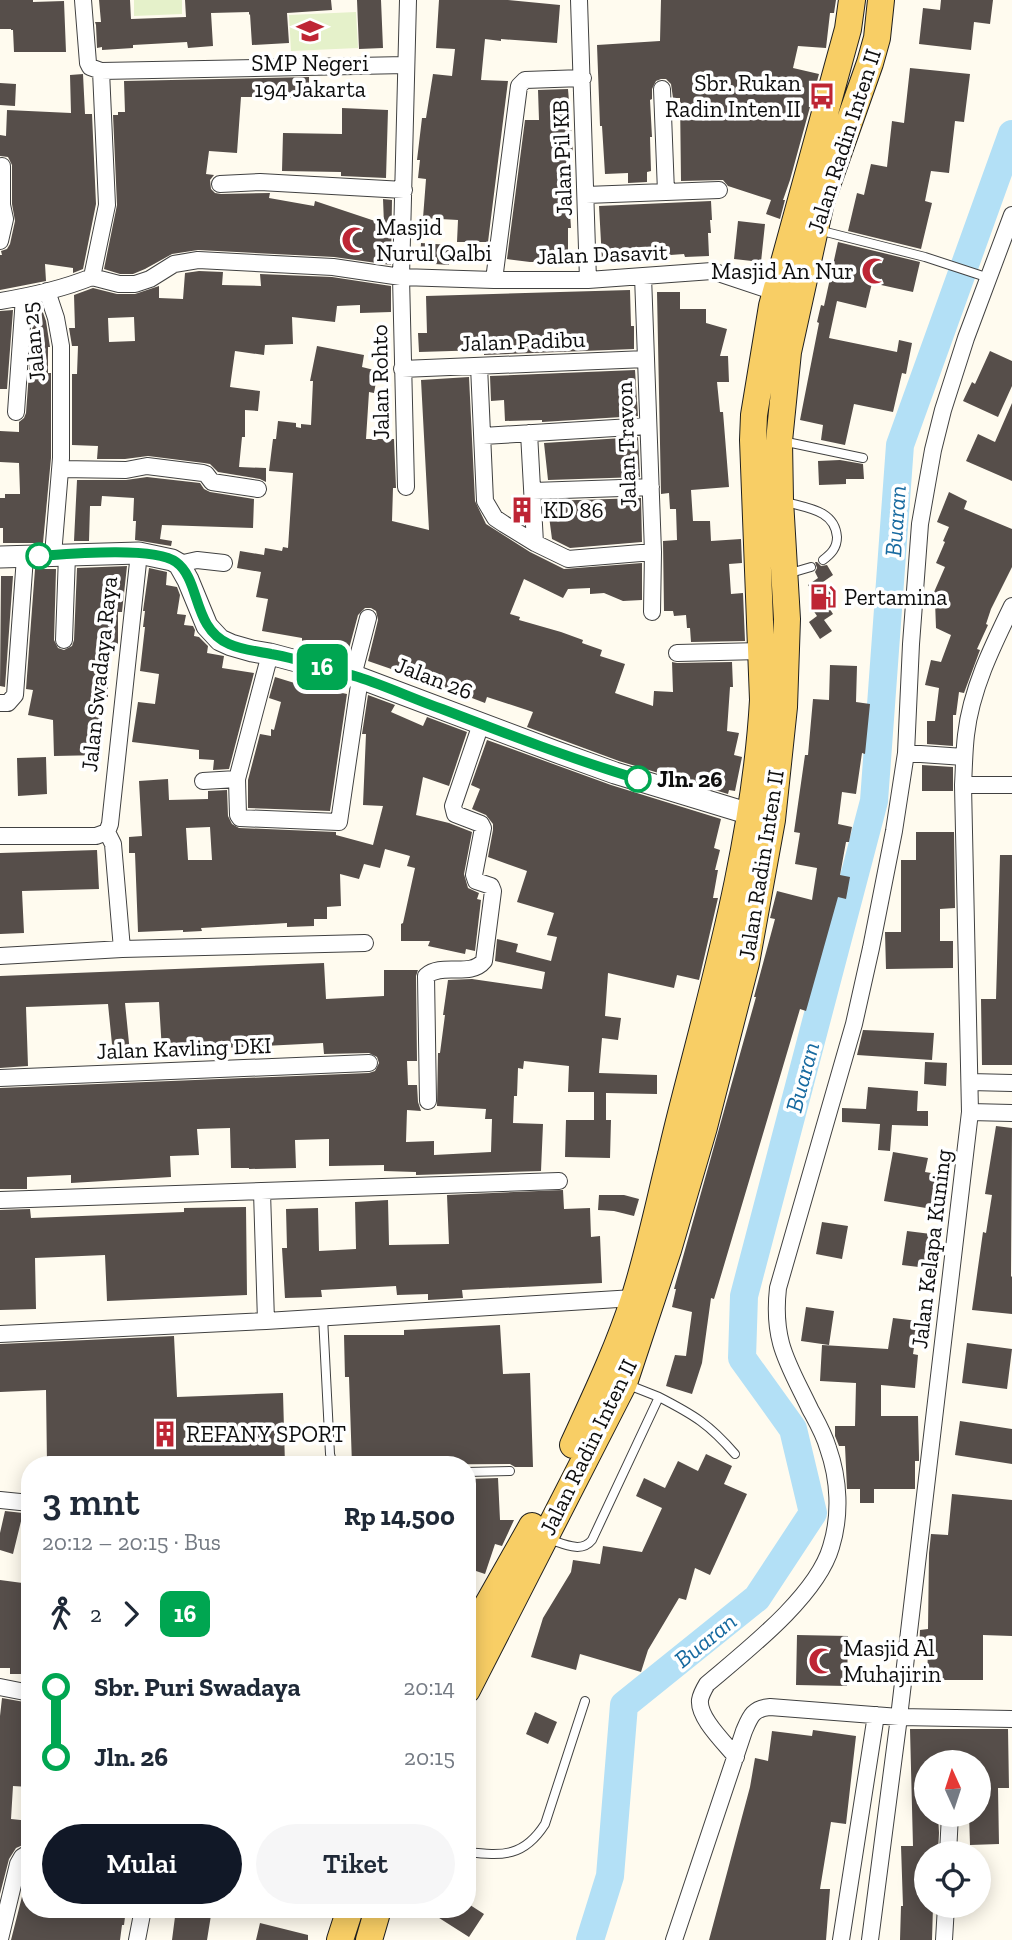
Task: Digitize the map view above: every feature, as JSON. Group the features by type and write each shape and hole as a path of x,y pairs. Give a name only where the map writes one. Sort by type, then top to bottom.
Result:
{"main road":[{"name":"Jalan Radin Inten II","path":"476,1672 624,1383 668,1250 704,1127 734,960 761,739 763,700 753,428 758,392 788,296 852,0"},
{"name":"Jalan Radin Inten II","path":"476,1625 566,1462 613,1356 634,1298 663,1194 670,1156 734,960 772,820 786,664 779,441 786,363 788,296 815,230 821,202 870,63 877,38 881,0"},
{"path":"340,1940 347,1918"},
{"path":"369,1940 375,1918"}],"street":[{"path":"83,0 88,63 90,67 101,71 406,65"},
{"name":"Jalan Rohto","path":"406,486 401,277 408,0"},
{"name":"Jalan Pil KB","path":"579,0 588,279"},
{"path":"92,277 107,205 101,71"},
{"path":"494,279 519,86 524,80 583,78"},
{"path":"662,89 666,192"},
{"path":"0,241 5,219 2,205 2,166"},
{"path":"220,184 260,182 404,190"},
{"path":"586,195 719,190"},
{"path":"736,1756 702,1713 702,1692 707,1684 760,1639 792,1607 819,1573 831,1549 837,1519 838,1494 828,1448 780,1343 776,1327 778,1288 854,1024 872,948 906,753 911,644 925,490 943,410 984,276 1012,215"},
{"name":"Jalan Dasavit","path":"92,277 119,284 135,284 150,279 174,264 198,260 333,267 401,277 494,279 588,279 712,271 788,296"},
{"name":"Jalan Travon","path":"643,276 653,552 652,612"},
{"name":"Jalan 25","path":"64,640 60,555 61,346 57,318 47,291 71,286 92,277"},
{"path":"0,301 47,291"},
{"path":"16,412 24,297"},
{"name":"Jalan Padibu","path":"402,369 646,359"},
{"path":"479,366 485,501 495,518 562,557 576,560 653,552"},
{"path":"482,436 648,426"},
{"path":"530,433 535,543"},
{"path":"60,469 126,470 147,466 203,473 212,482 258,489"},
{"path":"533,491 651,487"},
{"path":"139,553 166,558 179,564 198,560 224,563"},
{"name":"Jalan Swadaya Raya","path":"0,557 139,553 107,832"},
{"path":"0,703 8,703 15,695 25,557"},
{"name":"Jalan 26","path":"179,564 212,633 231,645 356,677 615,773 750,814"},
{"name":"Jalan Kelapa Kuning","path":"870,1940 970,1112 963,785 966,733 979,683 993,645 1012,606"},
{"path":"270,654 237,779 238,815 240,818 338,823 356,677 368,618"},
{"path":"677,653 761,651"},
{"path":"428,1101 426,976 438,970 473,969 484,961 493,891 491,886 476,881 474,877 483,828 481,824 456,814 453,806 481,724"},
{"path":"906,753 964,757"},
{"path":"203,781 237,779"},
{"path":"963,785 1012,785"},
{"path":"0,835 96,836 107,832 113,844 122,949"},
{"path":"0,956 122,949 365,943"},
{"name":"Jalan Kavling DKI","path":"0,1078 369,1062"},
{"path":"970,1082 1012,1083"},
{"path":"970,1112 1012,1113"},
{"path":"0,1200 559,1181"},
{"path":"262,1192 266,1321"},
{"path":"0,1334 266,1321 634,1298"},
{"path":"0,1500 21,1502"},
{"path":"0,1687 21,1691"},
{"path":"674,1940 752,1714 763,1708 899,1717 1012,1719"},
{"path":"841,1940 876,1715"},
{"path":"0,1939 21,1859"},
{"path":"137,1940 141,1918"},
{"path":"944,1940 945,1918"}],"lane":[{"path":"815,230 832,232 925,257 984,276"},
{"path":"779,441 863,458"},
{"path":"779,500 820,511 832,521 836,545 831,554 823,560"},
{"path":"785,575 811,567"},
{"path":"323,1317 331,1456"},
{"path":"624,1383 659,1397 701,1419 735,1454"},
{"path":"545,1538 577,1547 590,1543 659,1397"},
{"path":"476,1472 510,1471"},
{"path":"476,1853 509,1853 524,1847 538,1835 545,1824 585,1701"}],"green space":[{"path":"134,0 182,0 182,14 134,16"},
{"path":"356,12 358,48 291,51 289,15"}],"building":[{"path":"0,0 64,1 66,52 14,52 13,30 0,29"},
{"path":"99,0 130,0 131,19 186,17 185,0 331,0 332,10 287,13 289,43 252,45 249,12 211,13 213,46 188,48 187,42 102,50 102,47 97,48 95,22 101,22"},
{"path":"357,0 381,0 383,48 359,49"},
{"path":"439,0 508,0 560,5 557,43 485,39 481,80 508,81 488,242 457,242 458,220 423,218 426,179 418,178 420,160 417,160 422,118 426,118 433,74 452,76 455,49 436,48"},
{"path":"661,0 836,0 834,13 830,13 826,48 798,46 793,68 819,74 780,219 766,214 771,200 728,186 723,180 681,181 680,98 673,98 671,84 666,79 656,81 652,89 651,171 647,172 647,182 628,183 628,173 605,174 597,45 660,41"},
{"path":"941,0 993,0 990,24 974,22 971,50 919,44 923,8 940,10"},
{"path":"910,68 970,74 964,122 955,121 949,173 931,171 925,201 932,203 921,249 848,231 857,193 864,195 871,164 887,167 892,121 904,123"},
{"path":"83,74 85,114 92,114 96,204 83,269 73,273 73,268 45,264 46,281 0,290 0,255 10,244 15,221 12,165 8,157 0,156 0,135 6,136 7,110 71,113 70,75"},
{"path":"309,77 309,97 241,97 237,153 209,151 206,174 214,175 210,180 211,189 221,194 270,193 269,198 314,206 315,201 384,224 383,199 392,200 391,265 334,257 198,250 172,254 133,274 120,274 104,269 117,205 113,115 125,112 124,81"},
{"path":"0,83 16,84 15,106 0,105"},
{"path":"568,89 573,152 566,152 571,228 568,228 568,262 507,259 525,120 539,120 538,90"},
{"path":"342,108 388,110 386,178 341,176 341,172 282,171 283,133 342,134"},
{"path":"711,201 709,256 685,257 684,254 602,260 599,206"},
{"path":"738,221 765,224 761,262 734,259"},
{"path":"838,242 920,262 913,292 872,283 866,308 837,301 829,338 897,352 899,340 912,343 906,374 902,373 893,412 854,404 845,445 821,440 823,425 800,420 819,323 817,322 821,305 824,306"},
{"path":"421,243 450,245 449,265 420,263"},
{"path":"223,272 222,285 261,286 260,274 332,277 391,286 391,312 360,313 360,305 337,306 335,322 292,317 293,344 265,345 264,355 235,351 230,387 260,391 258,411 245,410 245,437 242,437 239,467 266,468 266,482 218,472 210,464 204,463 148,456 97,459 98,446 72,445 72,374 77,374 78,346 72,346 69,328 75,328 74,295 93,288 117,294 135,294 159,286 159,298 183,299 185,273","holes":["134,317 135,341 109,342 108,318"]},
{"path":"630,290 634,349 484,355 484,350 419,352 418,333 427,333 426,296"},
{"path":"657,292 680,292 680,309 706,309 706,323 727,329 720,356 728,356 729,382 717,382 720,412 723,412 729,487 691,490 693,521 710,521 711,541 741,539 742,563 729,564 731,594 743,593 745,641 691,642 686,615 674,616 673,611 664,611 663,541 677,540 676,509 670,509 669,493 661,494"},
{"path":"40,304 46,321 50,347 48,373 51,373 51,458 43,543 3,543 0,498 5,498 5,494 20,492 19,463 0,462 0,431 19,432 19,422 26,413 34,305"},
{"path":"13,310 7,389 0,389 0,311"},
{"path":"317,346 364,355 362,367 378,371 374,393 369,392 366,439 394,439 396,488 393,488 392,521 429,530 421,380 469,377 475,501 486,524 530,552 564,569 642,563 642,600 623,601 604,593 590,594 590,588 568,589 563,598 524,579 510,614 520,617 519,620 583,640 582,643 602,650 600,656 625,664 615,693 653,706 654,691 673,692 672,662 732,662 733,687 730,687 727,731 739,733 734,755 742,757 735,791 729,790 728,794 619,761 527,727 533,712 487,697 485,703 451,690 450,693 368,661 378,620 376,611 371,608 365,608 358,615 347,656 323,649 324,645 302,643 302,638 262,631 268,599 256,597 261,572 237,568 240,551 264,555 265,548 282,551 283,547 288,548 293,473 269,471 273,439 276,439 278,421 296,423 296,427 301,428 301,424 311,425 313,381 310,381"},
{"path":"990,351 1012,361 1012,386 998,417 963,401 972,382 975,384"},
{"path":"635,370 638,416 542,422 505,421 504,400 491,401 490,376"},
{"path":"1012,403 1012,481 966,461 978,434 995,442"},
{"path":"638,437 640,477 548,480 544,443"},
{"path":"840,460 863,464 864,479 846,479 846,484 819,485 818,461"},
{"path":"147,477 200,483 210,492 254,499 253,528 162,525 160,539 172,541 171,546 135,540 134,498 102,496 101,506 90,506 89,541 74,541 77,480"},
{"path":"949,492 967,501 964,509 1012,529 1012,567 991,609 964,693 959,692 956,715 953,715 953,746 927,744 927,721 935,721 939,688 925,685 931,660 941,662 951,635 936,628 935,601 931,599 945,567 936,563 949,527 937,522"},
{"path":"641,498 642,542 570,548 552,539 547,501"},
{"name":"Pertamina","path":"817,562 821,566 827,565 833,575 823,582 832,595 824,600 833,614 824,620 832,631 820,639 809,622 817,616 809,604 817,598 808,585 818,578 815,572"},
{"path":"127,566 122,612 118,612 118,646 107,647 108,697 100,698 102,755 54,756 53,720 28,715 33,690 26,689 35,569 56,569 54,640 58,648 64,650 72,646 74,640 77,568"},
{"path":"149,568 167,572 166,585 177,587 180,595 177,614 186,615 184,625 193,626 194,636 208,646 207,653 224,656 222,668 254,673 229,769 213,770 214,760 199,759 199,750 132,742 138,702 155,704 159,674 140,671 145,627 143,611"},
{"path":"1,576 13,576 5,687 0,686"},
{"path":"830,665 857,666 856,702 870,704 865,754 862,753 856,794 842,792 838,824 852,827 849,842 846,842 840,875 850,877 846,899 838,897 806,1011 800,1009 714,1299 711,1298 702,1363 692,1394 666,1386 675,1355 686,1356 692,1312 672,1307 674,1289 756,997 775,919 770,918 777,891 812,900 817,868 795,864 800,833 794,832 805,755 808,755 813,699 829,700"},
{"path":"275,677 301,685 303,678 314,682 313,687 347,694 330,811 248,808 248,780 260,734 271,736 281,702 269,698"},
{"path":"368,695 395,705 391,712 423,726 427,717 467,732 449,786 423,777 416,815 472,832 464,874 468,888 479,893 477,899 481,900 475,951 466,949 465,954 428,946 430,941 401,941 401,924 415,868 407,866 410,856 385,849 380,868 364,864 359,879 340,874 341,906 327,907 327,919 314,919 314,926 287,927 287,923 201,928 202,931 138,932 135,853 129,853 129,837 142,836 139,781 168,779 169,800 208,799 208,791 227,790 228,816 232,824 239,828 336,832 336,835 373,845 383,806 363,805 366,734 362,734","holes":["210,827 212,860 188,860 186,828"]},
{"path":"487,740 611,785 721,819 714,848 720,850 713,898 718,898 699,980 677,975 674,988 608,973 605,1016 621,1018 618,1040 602,1038 599,1073 657,1075 657,1094 606,1093 606,1120 611,1120 610,1158 565,1157 566,1120 594,1120 594,1092 568,1092 569,1066 524,1061 523,1069 518,1068 513,1123 543,1124 541,1171 416,1175 416,1172 384,1171 384,1165 329,1166 329,1139 295,1140 296,1168 231,1168 230,1128 197,1129 199,1155 170,1156 171,1177 71,1183 71,1175 27,1177 27,1189 0,1189 0,1088 369,1073 375,1071 379,1063 377,1057 369,1053 324,1054 323,1043 162,1051 159,1002 125,1003 130,1053 113,1054 108,1004 26,1007 28,1066 0,1068 0,976 324,963 326,999 384,996 384,970 418,970 417,1061 407,1061 408,1085 417,1085 421,1111 407,1110 406,1142 434,1141 434,1155 491,1152 492,1119 485,1119 486,1109 437,1106 438,1053 448,980 472,979 542,989 545,972 495,961 497,939 518,944 516,952 551,961 557,937 547,935 554,913 517,902 527,871 488,857 493,824 486,815 472,809 480,789 471,785"},
{"path":"46,757 47,794 18,796 17,758"},
{"path":"922,765 953,767 953,791 922,791"},
{"path":"916,832 954,832 955,908 940,909 940,941 953,941 953,968 886,969 885,932 901,932 901,860 916,860"},
{"path":"97,850 99,889 22,891 24,933 0,934 0,853"},
{"path":"1000,855 1012,855 1012,1065 982,1065 981,999 996,999"},
{"path":"863,1030 934,1033 932,1060 857,1055"},
{"path":"925,1062 947,1063 946,1086 924,1084"},
{"path":"868,1087 918,1091 917,1111 928,1111 928,1126 892,1125 890,1151 878,1150 880,1124 842,1122 842,1108 866,1109"},
{"path":"996,1126 1012,1128 1012,1314 972,1310 983,1232 986,1233 992,1195 985,1194"},
{"path":"893,1152 928,1158 925,1172 950,1176 944,1211 884,1201"},
{"path":"563,1190 564,1209 590,1208 591,1237 600,1236 602,1283 462,1290 463,1298 428,1300 428,1294 397,1295 396,1286 321,1290 322,1297 285,1298 282,1248 287,1248 286,1209 318,1208 319,1251 356,1249 355,1202 388,1200 389,1245 449,1244 447,1195"},
{"path":"599,1195 624,1195 639,1199 634,1216 598,1210"},
{"path":"246,1207 247,1295 107,1301 105,1255 35,1258 36,1309 0,1310 0,1210 30,1209 31,1218 184,1212 184,1208"},
{"path":"822,1222 848,1226 842,1259 816,1254"},
{"path":"907,1231 931,1234 927,1268 902,1265"},
{"path":"806,1307 834,1311 829,1345 801,1341"},
{"path":"893,1318 918,1321 913,1354 918,1355 915,1388 881,1385 881,1416 918,1416 919,1461 915,1461 915,1489 874,1489 874,1503 860,1503 860,1489 847,1489 845,1446 839,1446 835,1436 835,1426 855,1426 856,1383 820,1381 822,1345 888,1349"},
{"path":"500,1325 503,1374 530,1373 533,1467 476,1464 476,1456 352,1456 349,1377 345,1377 344,1335 404,1335 404,1330"},
{"path":"174,1336 177,1397 283,1393 285,1456 47,1456 46,1390 0,1392 0,1344"},
{"path":"967,1343 1012,1349 1007,1389 962,1383"},
{"path":"960,1421 1012,1429 1012,1464 955,1455"},
{"path":"706,1454 732,1466 724,1484 747,1494 710,1575 695,1568 686,1600 679,1598 648,1650 641,1672 580,1654 576,1670 531,1657 543,1618 571,1572 573,1560 600,1564 603,1546 642,1552 662,1508 636,1496 644,1478 665,1488 678,1461 698,1471"},
{"path":"498,1478 500,1520 514,1520 502,1546 495,1544 485,1574 476,1571 476,1479"},
{"path":"952,1494 1012,1500 1012,1636 983,1635 983,1680 927,1680 928,1649 919,1649 920,1630 928,1629 931,1534 948,1535"},
{"path":"5,1511 21,1513 13,1554 0,1550 0,1533"},
{"path":"0,1580 21,1583 21,1674 10,1674 10,1668 0,1668"},
{"name":"Masjid Al Muhajirin","path":"797,1635 848,1636 847,1686 796,1685"},
{"path":"2,1698 21,1701 21,1786 13,1786 11,1819 21,1820 21,1846 16,1848 9,1859 0,1894"},
{"path":"535,1712 557,1722 548,1744 526,1734"},
{"path":"910,1729 1008,1729 1009,1788 998,1788 999,1844 991,1844 991,1841 970,1841 969,1827 991,1827 991,1750 914,1750 914,1827 939,1827 939,1841 914,1841 914,1918 933,1918 932,1940 900,1940 903,1906 901,1846 913,1846"},
{"path":"813,1730 856,1736 846,1824 831,1822 820,1889 830,1889 826,1940 709,1940 750,1787 755,1758 768,1761 772,1731 812,1736"},
{"path":"21,1901 21,1918 125,1918 120,1940 11,1940"},
{"path":"476,1909 484,1914 469,1937 439,1918 476,1918"},
{"path":"175,1918 211,1918 207,1940 172,1940"},
{"path":"260,1923 308,1935 308,1940 256,1940"}],"waterway":[{"name":"Buaran","path":"590,1940 610,1876 624,1705 757,1598 813,1513 793,1429 742,1358 744,1296 874,801 900,445 1012,134"}],"bus line":[{"name":"16","path":"39,556 139,553 172,560 179,564 207,626 220,640 252,651 360,678 554,751 638,779"}],"place":[{"name":"SMP Negeri 194 Jakarta","path":"310,31"},
{"name":"Sbr. Rukan Radin Inten II","path":"822,96"},
{"name":"Masjid Nurul Qalbi","path":"355,240"},
{"name":"Masjid An Nur","path":"875,271"},
{"name":"KD 86","path":"522,510"},
{"name":"Pertamina","path":"823,597"},
{"name":"Jln. 26","path":"638,779"},
{"name":"REFANY SPORT","path":"165,1434"},
{"name":"Masjid Al Muhajirin","path":"822,1661"}]}
